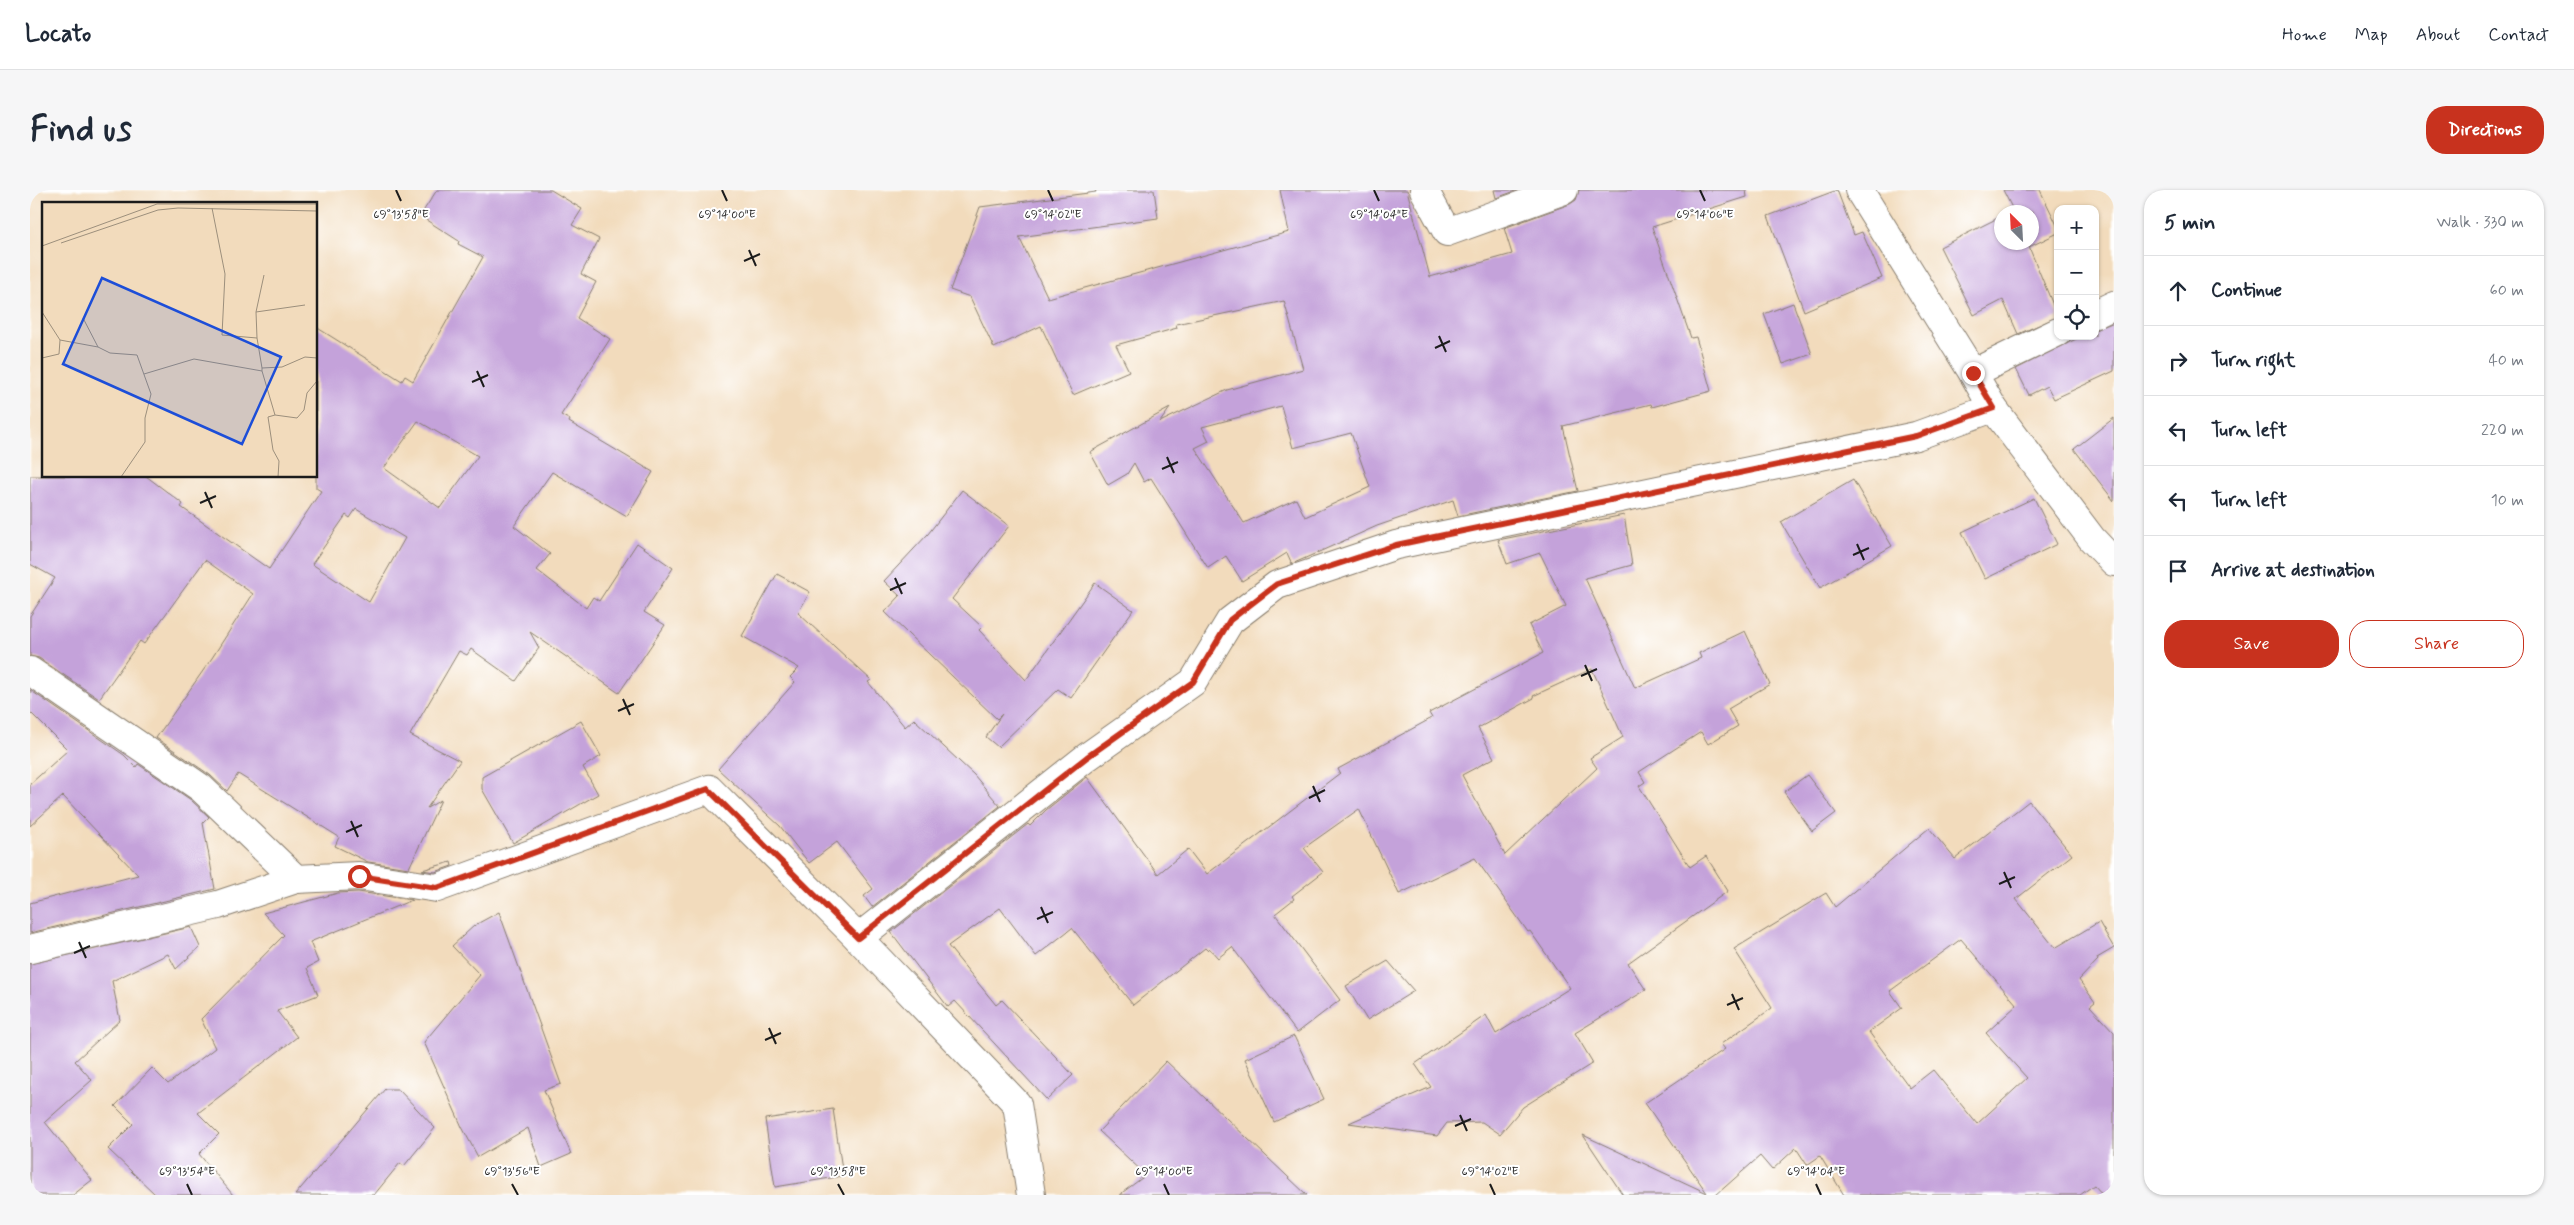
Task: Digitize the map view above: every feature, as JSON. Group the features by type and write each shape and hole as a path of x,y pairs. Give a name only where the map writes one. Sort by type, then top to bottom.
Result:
{"street":[{"path":"1424,190 1447,232 1564,190"},
{"path":"1859,190 1994,408 2092,539 2114,562"},
{"path":"2099,312 2114,305"},
{"path":"1973,373 2054,334"},
{"path":"858,938 1087,757 1193,682 1230,620 1277,584 1396,545 1916,436 1994,408"},
{"path":"30,671 201,788 296,879"},
{"path":"30,949 218,905 296,879 359,876 437,888 708,789 858,938 1017,1104 1031,1195"}],"building":[{"path":"437,190 551,190 582,209 572,225 599,239 581,274 596,282 577,318 610,339 561,415 570,420 569,422 653,472 627,516 552,472 514,526 550,554 537,570 586,608 593,597 599,601 637,543 673,568 644,612 665,625 619,693 530,632 539,648 516,681 471,649 467,655 459,651 410,735 460,761 427,808 441,800 409,868 368,862 335,846 339,837 238,774 227,791 210,775 156,738 212,658 253,594 205,560 144,644 140,641 99,699 39,658 30,656 30,616 55,578 30,564 30,476 42,476 42,478 149,478 183,504 181,507 269,569 321,491 316,488 316,478 318,478 318,328 402,381 405,376 413,381 483,257 458,244 459,241 420,216","holes":["418,421 478,456 440,508 384,468","356,509 405,538 369,602 312,564 346,515 350,518"]},
{"path":"1095,190 1154,190 1158,218 1019,237 1048,298 1289,232 1280,190 1407,190 1430,277 1512,254 1504,228 1570,204 1576,200 1579,190 1746,190 1747,197 1652,227 1691,338 1696,337 1711,391 1652,407 1651,404 1563,426 1578,491 1458,516 1453,500 1377,526 1292,564 1287,553 1242,581 1226,556 1208,568 1151,478 1144,482 1134,463 1127,474 1108,485 1090,452 1170,408 1160,422 1227,390 1303,369 1284,301 1176,324 1177,328 1116,345 1129,371 1073,395 1041,326 994,348 970,297 950,290 980,207 1096,192","holes":["1281,406 1293,448 1351,433 1370,487 1305,517 1296,499 1244,523 1195,448 1209,441 1202,427"]},
{"path":"1494,190 1518,190 1496,198"},
{"path":"1837,190 1854,235 1862,232 1882,278 1804,311 1768,216"},
{"path":"2003,190 2040,190 2054,219 2054,235 2039,242 2039,205 2010,205"},
{"path":"1994,220 1994,250 2030,250 2054,307 2054,319 2018,334 2003,300 1974,315 1940,247"},
{"path":"1793,303 1812,354 1783,364 1764,314"},
{"path":"2114,322 2114,371 2054,399 2047,386 2029,395 2016,369 2074,340 2099,340 2099,328"},
{"path":"2114,418 2114,501 2074,449"},
{"path":"1853,480 1892,546 1820,588 1781,522"},
{"path":"962,490 1009,526 952,599 982,627 979,630 1026,680 1095,583 1133,610 1071,698 1058,689 998,747 986,737 1002,714 997,719 885,612 900,596 884,581 928,534"},
{"path":"2034,498 2057,544 1985,579 1962,532"},
{"path":"1624,515 1632,565 1585,578 1635,688 1701,658 1699,653 1745,631 1770,684 1728,709 1738,726 1708,744 1701,732 1639,772 1645,782 1639,786 1690,867 1706,856 1728,891 1628,963 1646,990 1575,1033 1593,1063 1523,1107 1500,1134 1482,1122 1447,1123 1437,1136 1349,1123 1431,1087 1415,1064 1486,1015 1496,1034 1570,988 1475,858 1399,894 1359,809 1304,848 1323,872 1292,896 1294,899 1275,914 1340,1000 1297,1033 1232,947 1218,958 1209,948 1207,950 1205,948 1133,1005 1072,928 1036,956 1000,908 948,946 996,1005 1002,1000 1073,1075 1047,1100 955,1001 948,1007 891,932 1028,824 1030,826 1046,810 1087,777 1158,874 1188,849 1207,874 1340,773 1338,769 1432,718 1429,713 1543,653 1529,625 1566,606 1540,553 1507,564 1498,540","holes":["1592,669 1623,737 1590,758 1597,768 1505,855 1462,775 1494,758 1478,728 1534,698 1533,696"]},
{"path":"777,574 810,592 798,613 871,680 868,682 905,727 914,719 974,775 1000,806 872,907 864,896 873,889 837,842 809,863 780,826 718,769 795,682 790,677 799,668 742,636"},
{"path":"30,690 124,755 136,767 138,764 191,800 209,817 203,823 215,889 30,933 30,903 138,875 63,796 30,826 30,784 68,750 30,712"},
{"path":"581,721 601,756 583,767 598,794 513,843 482,789 482,777"},
{"path":"1807,775 1836,813 1812,831 1784,792"},
{"path":"2029,801 2072,855 2016,899 2055,948 2099,922 2114,948 2097,958 2098,960 2079,980 2095,1002 2090,1006 2114,1032 2114,1195 2103,1195 2094,1185 2080,1195 1844,1195 1820,1156 1807,1165 1796,1148 1772,1170 1760,1156 1716,1195 1623,1195 1583,1135 1707,1193 1645,1103 1725,1049 1721,1044 1772,1008 1734,949 1826,893 1835,907 1929,828 1955,859","holes":["1961,939 2017,1005 1986,1033 2027,1078 1977,1124 1933,1070 1910,1088 1869,1032 1902,1008 1890,991"]},
{"path":"451,862 452,866 435,872 422,870"},
{"path":"358,892 412,900 310,942 318,962 307,968 318,995 277,1011 297,1037 198,1113 219,1134 199,1154 233,1195 156,1195 108,1149 133,1124 115,1106 152,1068 168,1084 215,1048 201,1019 284,935 263,913 338,893"},
{"path":"499,912 561,1084 544,1090 571,1154 541,1167 528,1128 478,1157 462,1127 424,1042 480,975 452,946 475,925"},
{"path":"191,927 200,947 176,969 168,954 112,981 120,1020 75,1061 92,1080 45,1122 92,1180 73,1195 30,1195 30,964"},
{"path":"1388,961 1414,991 1367,1020 1346,986"},
{"path":"1294,1036 1324,1099 1274,1122 1245,1059"},
{"path":"1166,1061 1307,1195 1119,1195 1146,1175 1099,1131"},
{"path":"385,1089 398,1089 435,1128 404,1166 400,1163 374,1195 295,1195"},
{"path":"833,1109 843,1176 775,1187 765,1119"}],"route":[{"path":"359,876 437,888 708,789 858,938 1087,757 1193,682 1230,620 1277,584 1396,545 1916,436 1994,408 1973,373"}]}
